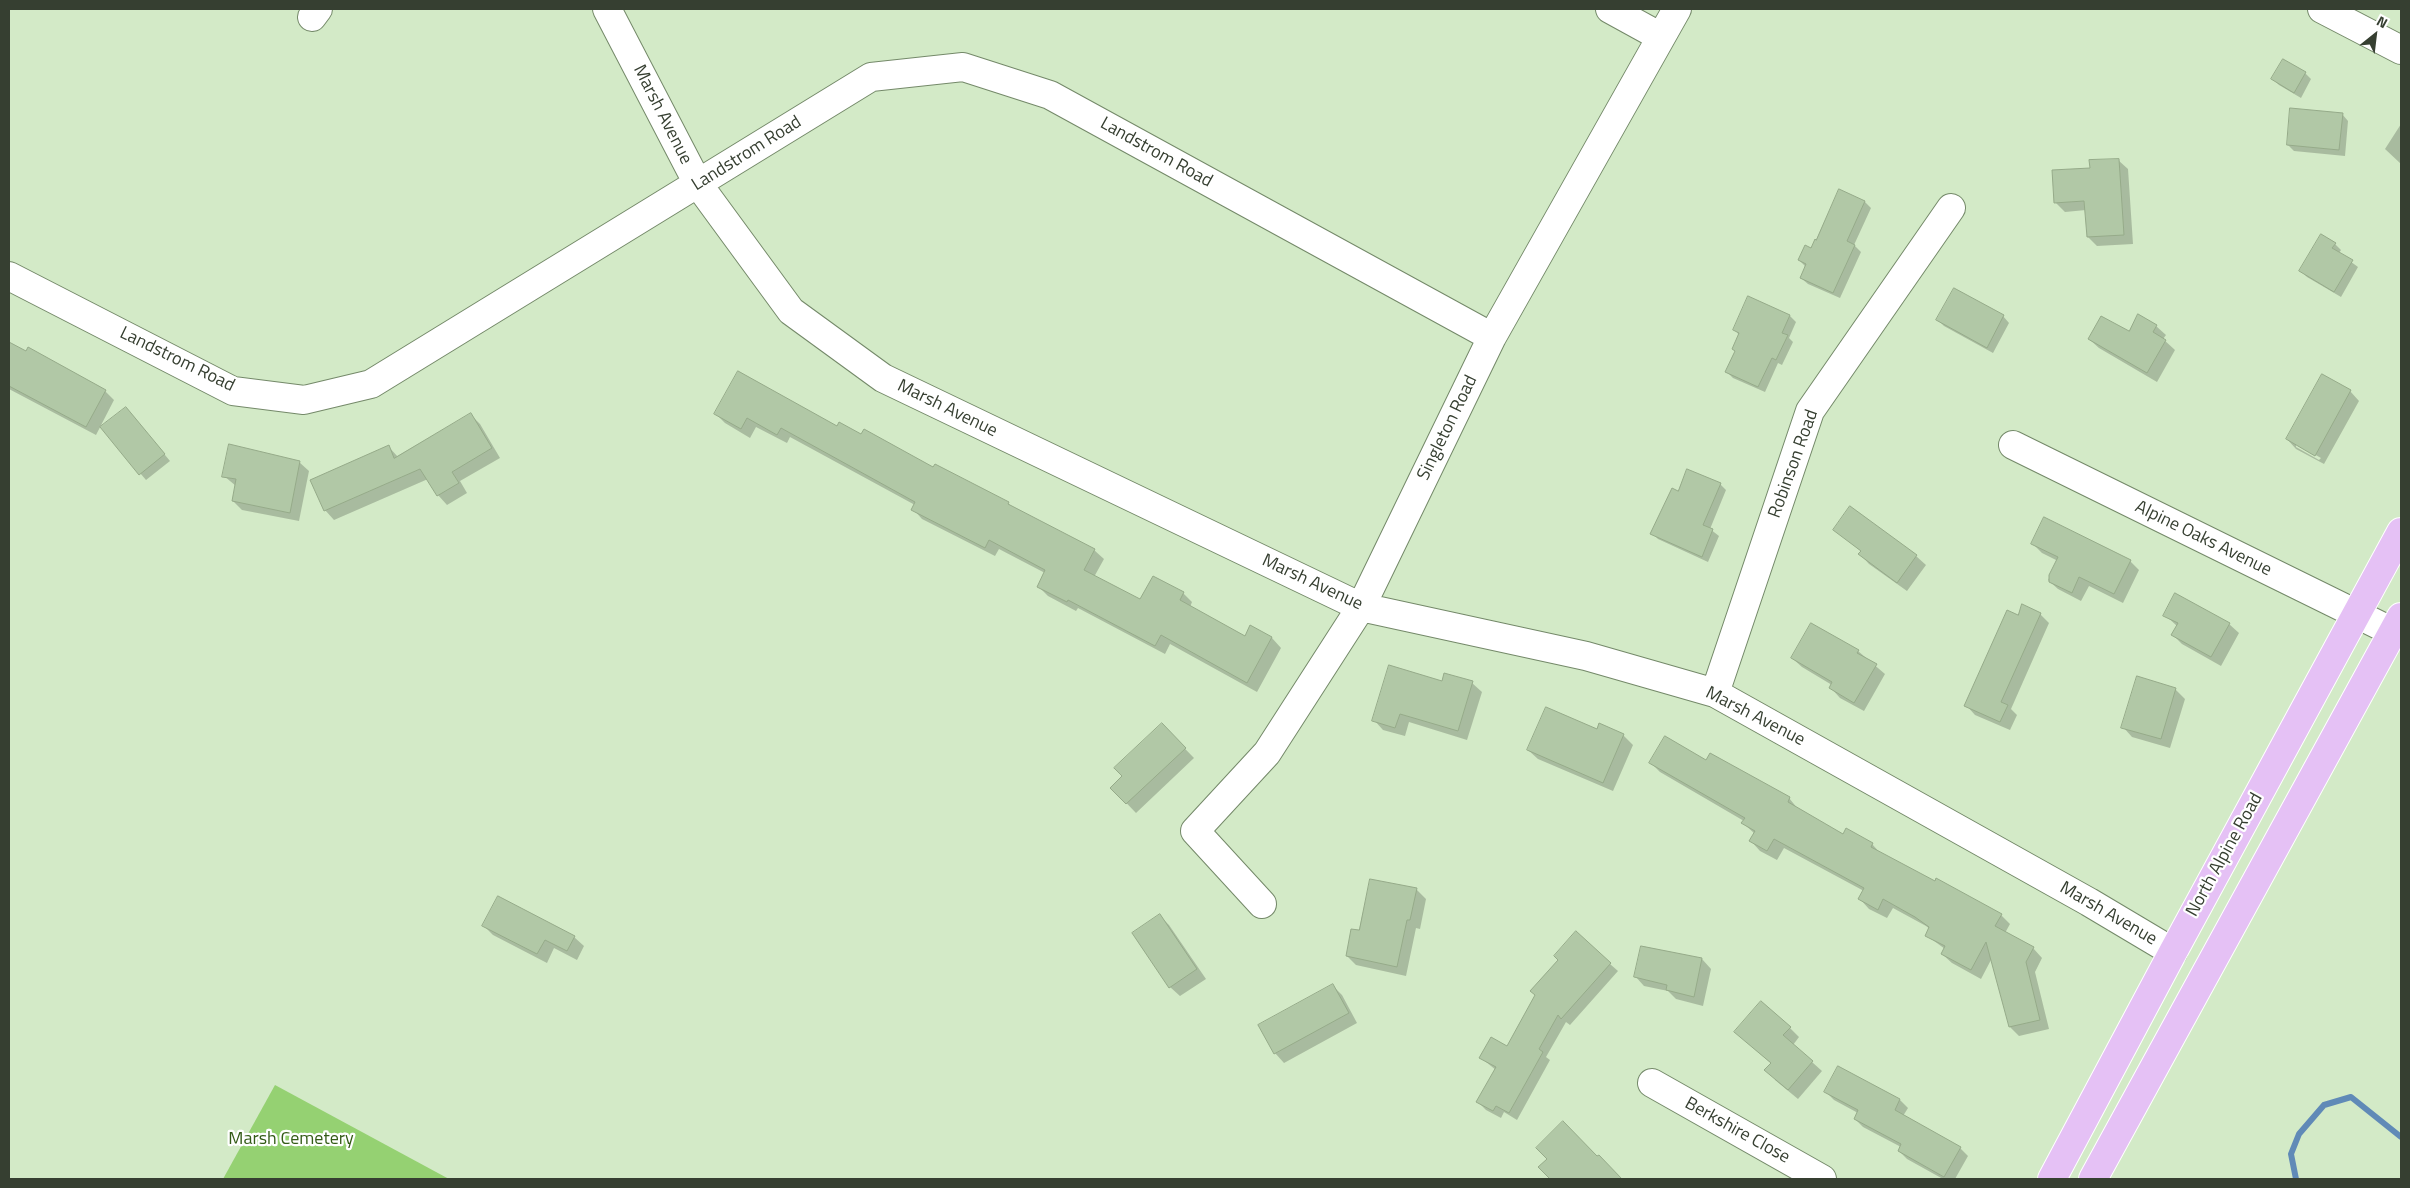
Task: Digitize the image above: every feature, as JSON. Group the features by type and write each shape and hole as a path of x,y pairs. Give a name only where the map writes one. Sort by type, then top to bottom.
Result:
{"main road":[{"name":"North Alpine Road","path":"2052,1179 2172,952 2401,532"},
{"path":"2093,1179 2397,624"}],"street":[{"name":"Marsh Avenue","path":"607,9 698,184 791,311 884,378 1361,607 1586,656 1715,693 2089,902 2172,952"},
{"path":"1610,9 1661,37"},
{"name":"Singleton Road","path":"1262,904 1195,831 1267,753 1361,607 1492,337 1677,9"},
{"path":"2322,9 2401,50"},
{"name":"Landstrom Road","path":"9,276 233,391 304,400 372,384 871,77 963,67 1050,95 1492,337"},
{"name":"Robinson Road","path":"1715,693 1810,411 1950,208"},
{"name":"Alpine Oaks Avenue","path":"2013,445 2356,614 2397,624"},
{"name":"Berkshire Close","path":"1652,1084 1822,1179"}],"green space":[{"name":"Marsh Cemetery","path":"275,1085 449,1179 223,1179"}],"building":[{"path":"2283,59 2306,72 2294,93 2271,79"},
{"path":"2290,108 2343,113 2339,150 2287,145"},
{"path":"2119,159 2124,235 2087,237 2084,201 2054,203 2052,170 2090,168 2089,160"},
{"path":"1839,189 1865,201 1847,241 1855,245 1833,293 1800,278 1806,264 1798,260 1805,245 1811,248 1816,240"},
{"path":"2321,234 2336,243 2332,248 2353,260 2334,292 2299,271"},
{"path":"1954,288 2004,315 1987,348 1936,320"},
{"path":"1748,296 1790,315 1782,333 1788,335 1776,360 1772,358 1758,387 1725,372 1735,351 1732,349 1739,333 1733,330"},
{"path":"2138,314 2157,325 2153,332 2166,340 2147,373 2088,339 2101,316 2129,331"},
{"path":"9,342 26,351 28,347 106,390 86,427 9,386"},
{"path":"738,371 837,426 839,422 861,434 864,429 933,467 935,464 1009,502 1008,504 1095,549 1084,570 1140,599 1153,576 1184,592 1180,600 1245,636 1250,625 1272,637 1247,683 1161,635 1155,646 1068,600 1067,602 1037,587 1045,570 989,540 985,548 911,510 915,502 781,428 777,435 747,418 741,429 714,414"},
{"path":"2322,374 2351,390 2315,456 2286,439"},
{"path":"126,407 165,454 139,475 100,427"},
{"path":"471,413 492,448 452,472 459,483 437,496 420,469 324,511 310,480 389,445 394,458"},
{"path":"229,444 300,461 290,513 232,501 236,479 222,477"},
{"path":"1687,469 1721,483 1703,525 1713,529 1702,557 1650,534 1672,488 1678,491"},
{"path":"1850,506 1917,555 1897,583 1858,554 1861,551 1833,530"},
{"path":"2044,517 2131,560 2114,594 2079,577 2072,593 2049,582 2049,575 2058,557 2031,544"},
{"path":"2175,593 2230,623 2211,657 2171,635 2178,623 2163,616"},
{"path":"2022,604 2041,613 2001,702 2008,705 2000,722 1964,706 2007,610 2018,615"},
{"path":"1811,623 1859,650 1857,653 1877,664 1854,703 1829,688 1832,682 1791,658"},
{"path":"1389,665 1442,681 1444,673 1473,681 1458,731 1400,714 1395,728 1372,721"},
{"path":"2137,676 2176,688 2161,739 2121,728"},
{"path":"1546,707 1597,729 1599,723 1624,734 1603,783 1527,750"},
{"path":"1162,723 1186,748 1126,804 1110,788 1122,776 1114,768"},
{"path":"1665,736 1706,760 1710,753 1790,797 1788,802 1843,834 1846,828 1873,843 1871,847 1935,881 1936,878 2002,914 1995,926 2034,947 2026,962 2040,1020 2009,1027 1986,942 1971,970 1941,954 1945,946 1925,936 1929,927 1915,917 1883,899 1878,910 1858,899 1864,888 1774,839 1767,851 1749,841 1755,831 1741,823 1745,818 1649,763"},
{"path":"1370,879 1417,888 1410,920 1407,920 1397,967 1346,956 1351,929 1359,930"},
{"path":"498,896 575,936 567,951 545,940 537,954 482,926"},
{"path":"1160,914 1197,969 1169,988 1132,933"},
{"path":"1576,931 1611,963 1561,1019 1558,1015 1539,1049 1543,1052 1509,1113 1496,1106 1493,1111 1476,1102 1496,1067 1479,1058 1491,1037 1507,1046 1535,995 1530,991 1558,960 1554,956"},
{"path":"1641,946 1702,958 1694,997 1666,990 1667,985 1634,977"},
{"path":"1333,984 1349,1013 1274,1054 1258,1025"},
{"path":"1761,1001 1791,1027 1783,1035 1813,1061 1788,1090 1764,1070 1771,1063 1734,1032"},
{"path":"1838,1066 1900,1099 1895,1110 1961,1147 1944,1177 1898,1151 1901,1144 1854,1119 1858,1110 1824,1092"},
{"path":"1563,1121 1622,1179 1550,1179 1538,1167 1547,1159 1536,1148"}],"waterway":[{"path":"2296,1179 2291,1154 2299,1134 2324,1105 2351,1097 2401,1137"}]}
